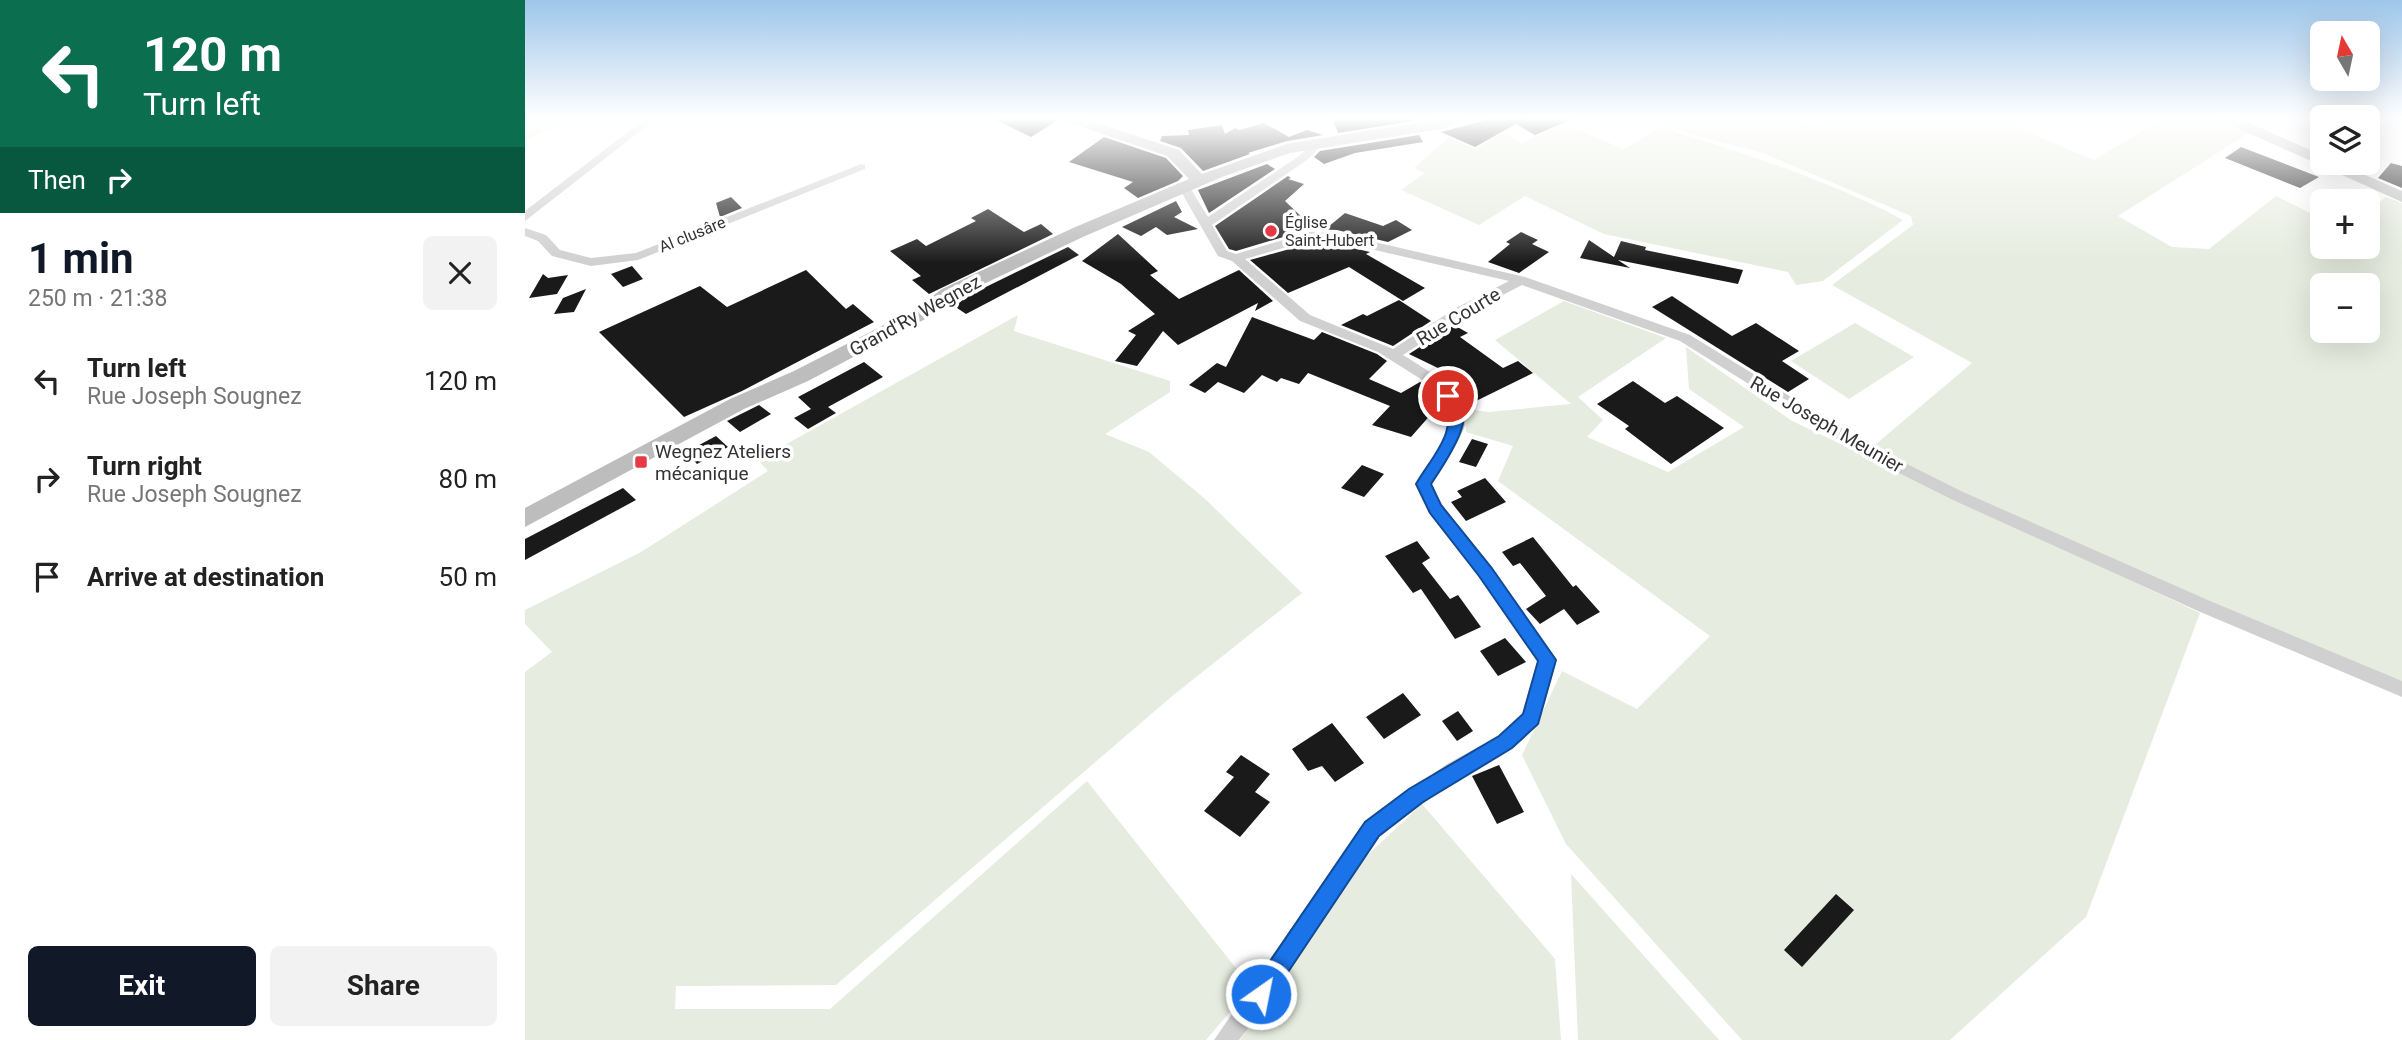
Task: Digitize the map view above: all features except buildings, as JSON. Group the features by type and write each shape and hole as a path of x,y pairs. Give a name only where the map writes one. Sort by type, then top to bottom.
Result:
{"street":[{"path":"525,217 590,167"},
{"name":"Al clusâre","path":"525,232 542,238 556,253 591,262 609,262 638,256 861,167"},
{"path":"1182,167 1193,184 1204,225 1222,253 1236,258 1305,317 1395,354 1440,385 1457,408 1457,429 1453,440 1423,484 1435,509 1485,571 1547,660 1531,718 1505,742 1416,795 1372,829 1261,994 1225,1040"},
{"name":"Grand'Ry Wegnez","path":"525,518 737,404 800,376 924,312 949,293 1079,232 1240,167"},
{"path":"1204,225 1290,167"},
{"path":"2353,175 2402,197"},
{"name":"Rue Joseph Meunier","path":"1236,258 1310,236 1357,240 1471,270 1521,279 1685,338 1866,450 1958,496 2204,606 2402,689"},
{"name":"Rue Courte","path":"1395,354 1461,311 1521,279"}],"shaded area":[{"path":"1779,167 1845,192 1903,220 1823,281 1796,285 1788,272 1604,234 1525,196 1479,225 1401,190 1425,173 1414,168"},
{"path":"1795,167 2196,167 2118,216 2172,247 2209,249 2276,196 2310,213 2310,259 2380,259 2380,202 2386,197 2402,203 2402,684 1984,505 1870,449 1972,363 1832,285 1913,225 1911,216"},
{"path":"1564,301 1666,338 1578,397 1603,420 1587,437 1668,472 1744,427 1689,389 1686,347 1792,421 2200,613 2086,917 1950,1040 1742,1040 1566,844 1522,755 1562,671 1637,709 1710,636 1498,481 1513,446 1466,432 1465,409 1489,412 1571,404 1495,340"},
{"path":"1018,315 1014,331 1170,381 1170,392 1105,434 1149,452 1204,498 1302,593 1171,697 836,985 676,986 675,1009 830,1009 1087,781 1251,987 1206,1040 525,1040 525,672 552,652 525,624 525,610 641,552 768,471 758,460"},
{"path":"1855,323 1914,357 1849,399 1791,361"},
{"path":"1422,804 1555,959 1561,1040 1240,1040 1349,883 1359,863"},
{"path":"1571,874 1719,1040 1578,1040"}],"place":[{"name":"Église Saint-Hubert","path":"1271,231"},
{"name":"Wegnez Ateliers mécanique","path":"641,462"}],"route":[{"path":"1261,994 1372,829 1454,770 1505,742 1531,718 1547,660 1485,571 1435,509 1423,484 1453,440 1457,429 1457,408 1448,396"}]}
